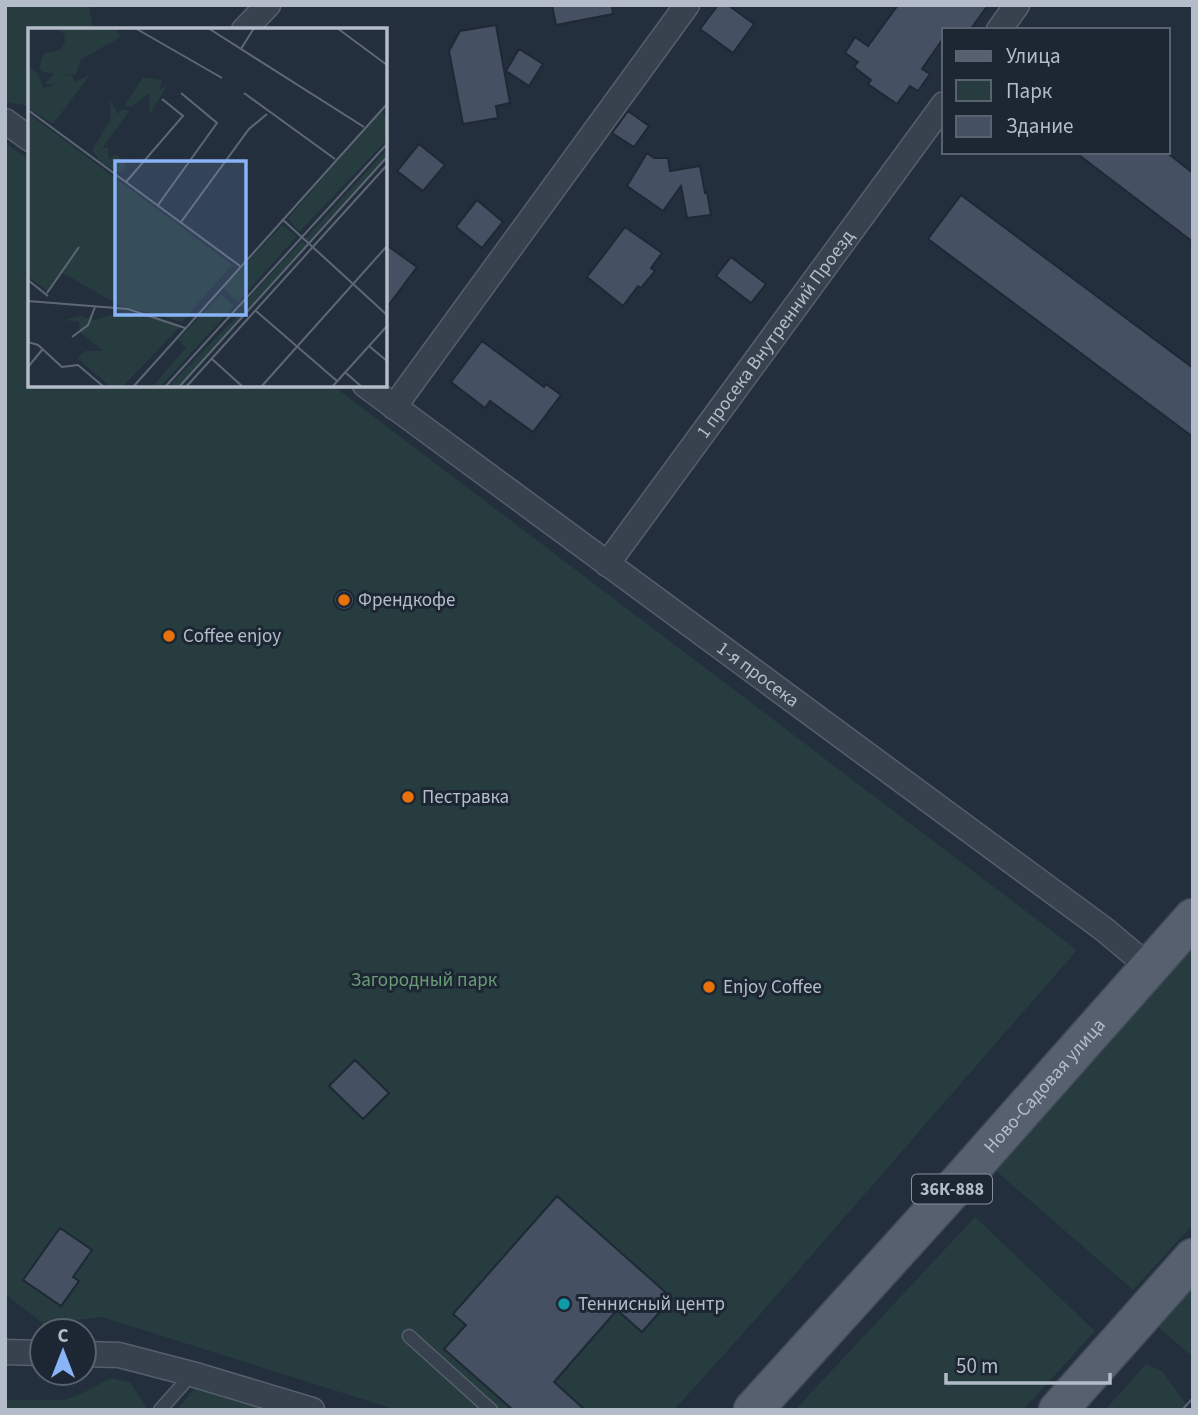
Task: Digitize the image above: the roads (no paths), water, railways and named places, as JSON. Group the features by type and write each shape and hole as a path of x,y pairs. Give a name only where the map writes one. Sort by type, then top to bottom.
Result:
{"main road":[{"name":"Ново-Садовая улица","path":"753,1410 1193,918"},
{"path":"1058,1410 1193,1258"}],"street":[{"path":"246,28 268,5"},
{"path":"394,407 687,5"},
{"path":"1000,28 1017,5"},
{"name":"1 просека Внутренний Проезд","path":"607,564 942,107"},
{"path":"5,121 28,138"},
{"name":"1-я просека","path":"368,387 1094,922 1150,967"},
{"path":"5,1352 28,1353"},
{"path":"98,1354 119,1355 312,1410"}],"lane":[{"path":"409,1336 491,1410"},
{"path":"160,1410 192,1374"}],"tram line":[{"path":"1182,1410 1193,1398"}],"place":[{"name":"Френдкофе","path":"344,600"},
{"name":"Coffee enjoy","path":"169,636"},
{"name":"Пестравка","path":"408,797"},
{"name":"Enjoy Coffee","path":"709,987"},
{"name":"Теннисный центр","path":"564,1304"}],"park label":[{"name":"Загородный парк","path":"424,980"}]}
